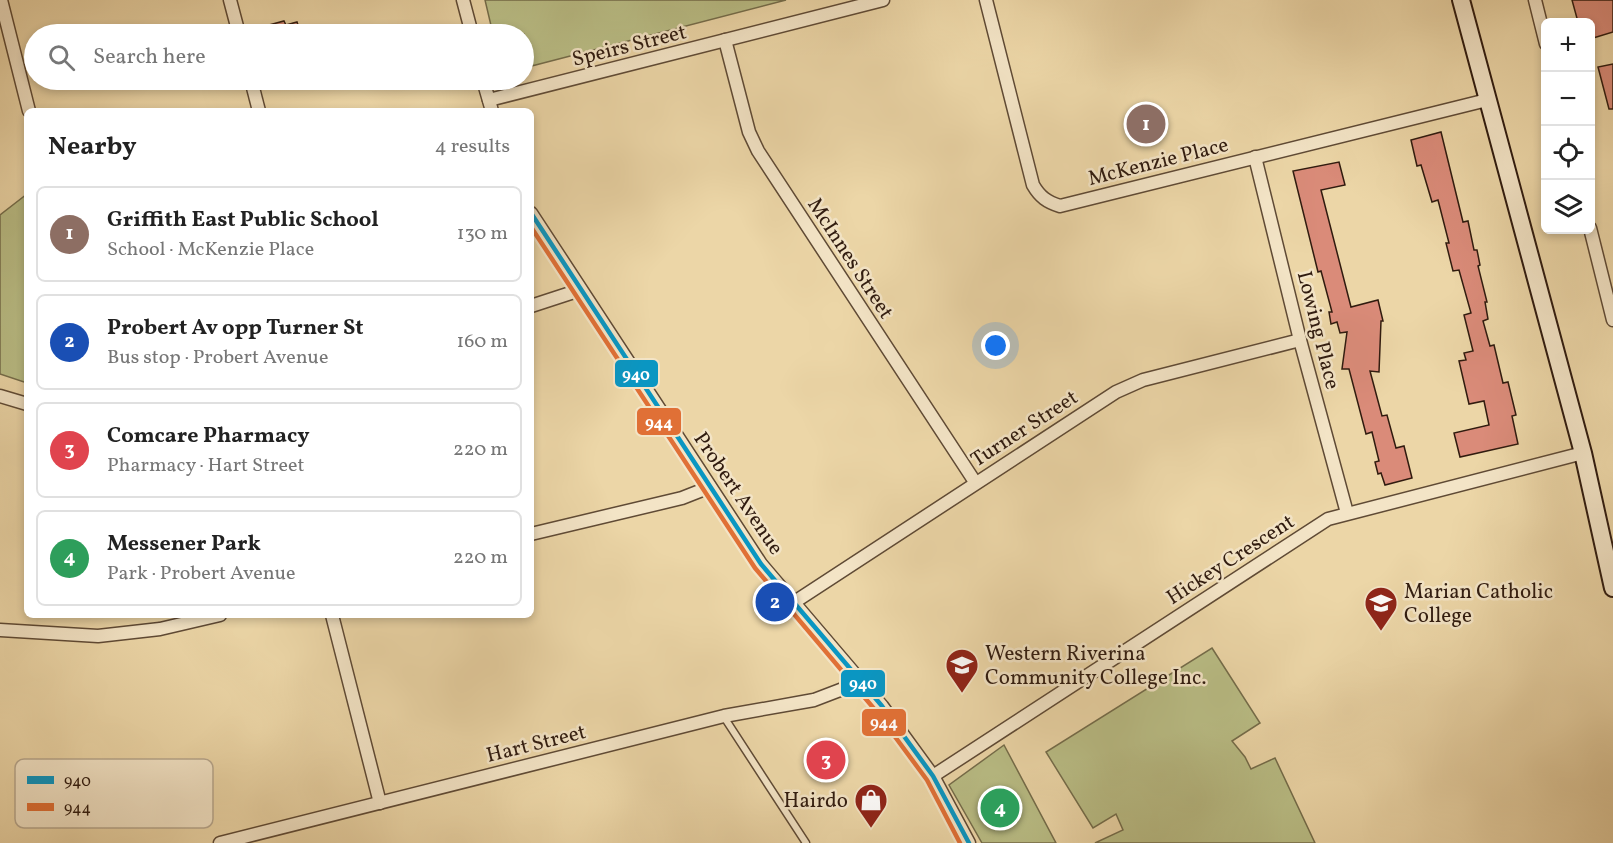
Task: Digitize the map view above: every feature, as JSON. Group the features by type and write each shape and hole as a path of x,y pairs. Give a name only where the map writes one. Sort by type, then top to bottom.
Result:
{"main road":[{"path":"1461,0 1583,453 1613,588"}],"street":[{"path":"1,0 28,108"},
{"path":"230,0 236,24"},
{"path":"463,0 469,24"},
{"name":"Speirs Street","path":"490,106 725,40 883,0"},
{"name":"McKenzie Place","path":"986,0 1033,185 1040,196 1060,206 1487,100"},
{"path":"1535,0 1541,26"},
{"name":"McInnes Street","path":"725,40 748,132 758,151 975,482"},
{"path":"254,90 258,108"},
{"path":"486,90 490,106"},
{"name":"Lowing Place","path":"1255,157 1300,340 1347,513"},
{"name":"Probert Avenue","path":"534,218 761,564 882,706 933,776 969,843"},
{"path":"1592,234 1613,320"},
{"path":"534,305 580,290"},
{"name":"Turner Street","path":"793,603 1116,392 1143,380 1300,340"},
{"path":"0,396 24,403"},
{"name":"Hickey Crescent","path":"933,776 1328,519 1583,453"},
{"path":"534,533 682,498 710,487"},
{"path":"0,630 98,636 160,629 206,618"},
{"path":"333,618 380,803"},
{"name":"Hart Street","path":"220,843 723,716 814,700 861,682"}],"lane":[{"path":"723,716 806,843"}],"green space":[{"path":"485,0 786,0 534,65 534,24 491,24"},
{"path":"24,196 24,382 0,374 0,215"},
{"path":"1212,648 1260,723 1232,741 1251,769 1275,758 1315,843 1095,843 1123,830 1116,814 1093,828 1046,752"},
{"path":"1004,745 1056,843 982,843 949,785"}],"building":[{"path":"1572,0 1613,0 1613,32 1595,37 1595,18 1577,18"},
{"path":"1613,64 1613,109 1609,109 1598,67"},
{"path":"1441,132 1463,222 1468,221 1474,250 1477,250 1480,265 1478,266 1487,302 1485,302 1488,319 1483,321 1490,346 1494,345 1503,383 1508,382 1516,415 1512,416 1518,444 1460,457 1454,433 1489,425 1484,401 1469,404 1459,361 1466,360 1464,353 1473,351 1464,315 1471,313 1459,270 1453,271 1446,243 1449,243 1438,200 1432,202 1421,165 1417,166 1411,140"},
{"path":"1339,162 1345,185 1321,190 1351,307 1378,300 1383,321 1381,321 1379,372 1370,371 1382,416 1387,415 1396,448 1404,446 1412,478 1385,485 1381,473 1378,474 1375,462 1379,461 1372,432 1366,434 1349,369 1342,369 1347,332 1340,333 1337,322 1331,324 1329,312 1332,312 1321,271 1318,272 1293,171"}],"transit line":[{"name":"940","path":"534,218 761,564 882,706 933,776 969,843"},
{"name":"944","path":"534,232 755,568 876,711 927,780 960,843"}],"place":[{"name":"Griffith East Public School","path":"1146,124"},
{"name":"Probert Av opp Turner St","path":"775,602"},
{"name":"Marian Catholic College","path":"1381,632"},
{"name":"Western Riverina Community College Inc.","path":"962,694"},
{"name":"Comcare Pharmacy","path":"826,760"},
{"name":"Messener Park","path":"1000,808"},
{"name":"Hairdo","path":"871,829"}]}
